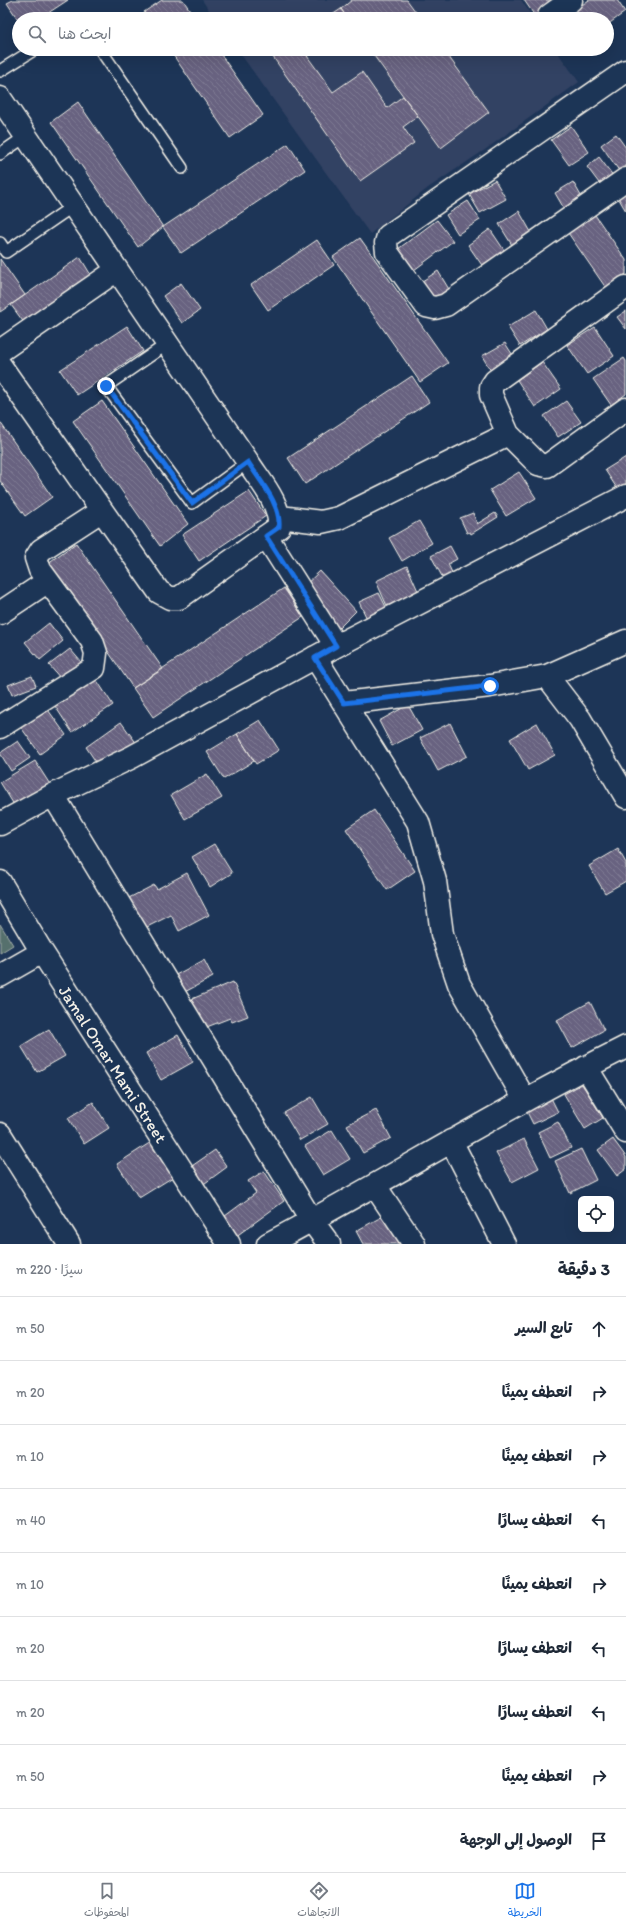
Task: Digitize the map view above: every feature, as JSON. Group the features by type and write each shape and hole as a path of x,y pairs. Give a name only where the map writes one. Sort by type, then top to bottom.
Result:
{"street":[{"path":"554,12 571,0"},
{"path":"626,71 388,236 386,243 387,252 426,306 435,308 446,305 626,179"},
{"path":"0,98 248,462 274,504 280,517 279,527 179,598 170,598 159,592 0,365"},
{"path":"0,351 117,270"},
{"path":"626,287 495,381 490,387 490,395 508,434 538,464 547,466 626,409"},
{"path":"280,517 321,522 339,518 508,434"},
{"path":"0,824 53,795 132,757 336,646 626,496"},
{"path":"0,728 94,668 96,653 92,641 40,570 36,558 41,550 101,511"},
{"path":"266,536 336,646"},
{"path":"0,613 48,581"},
{"path":"344,703 490,686 547,676 626,641"},
{"path":"315,658 418,822 435,881 442,934 459,984 525,1100"},
{"path":"547,676 580,719 626,797"},
{"path":"53,795 312,1221 329,1244"},
{"name":"Jamal Omar Mami Street","path":"0,882 42,952 229,1244"},
{"path":"0,976 42,952"},
{"path":"268,1244 375,1186 451,1141 525,1100 626,1047"},
{"path":"586,1067 626,1132"},
{"path":"0,1134 69,1244"},
{"path":"451,1141 504,1244"},
{"path":"375,1186 414,1244"}],"lane":[{"path":"0,71 24,56"},
{"path":"105,56 182,168"},
{"path":"0,154 26,136"},
{"path":"0,243 6,252 73,206"},
{"path":"167,344 106,386 192,503 248,462"}],"shaded area":[{"path":"202,0 521,0 529,12 210,12"},
{"path":"242,56 560,56 579,82 486,149 428,188 370,234"}],"green space":[{"path":"0,924 13,945 0,953"}],"building":[{"path":"13,0 68,0 50,12 13,12 7,3"},
{"path":"162,0 183,0 191,12 144,12"},
{"path":"352,0 407,0 416,12 343,12 341,9"},
{"path":"524,0 558,0 541,12 532,12"},
{"path":"589,0 617,0 625,12 614,20 614,12 576,12 575,10"},
{"path":"174,56 222,56 263,115 230,138"},
{"path":"307,56 333,92 362,72 387,108 403,96 418,116 403,127 414,143 360,181 273,57"},
{"path":"374,56 448,56 489,112 441,148"},
{"path":"78,102 163,227 138,247 51,122"},
{"path":"571,126 589,152 569,165 551,140"},
{"path":"616,134 626,148 626,168 620,172 601,145"},
{"path":"288,144 305,170 181,253 163,227"},
{"path":"599,157 617,181 605,191 587,167"},
{"path":"495,180 506,199 480,213 469,194"},
{"path":"573,182 584,201 566,212 555,193"},
{"path":"626,188 626,211 616,194"},
{"path":"468,201 480,220 458,234 446,215"},
{"path":"519,211 535,239 515,250 499,224"},
{"path":"593,212 626,260 626,274 606,288 566,230"},
{"path":"437,220 453,241 410,273 394,252"},
{"path":"490,229 508,256 486,271 468,245"},
{"path":"360,238 448,363 420,382 333,257"},
{"path":"317,240 334,265 268,310 251,285"},
{"path":"80,257 94,280 28,328 11,305"},
{"path":"0,259 25,295 0,312"},
{"path":"438,271 450,291 431,303 419,283"},
{"path":"181,283 200,310 182,323 163,296"},
{"path":"536,310 547,329 520,346 508,327"},
{"path":"626,311 626,329 617,317"},
{"path":"127,326 143,351 77,395 60,370"},
{"path":"595,327 614,356 587,374 567,345"},
{"path":"505,343 514,357 491,371 482,356"},
{"path":"624,358 626,361 626,394 611,405 593,379"},
{"path":"542,362 561,389 535,407 517,380"},
{"path":"412,376 429,402 305,484 288,458"},
{"path":"102,401 188,524 160,546 73,421"},
{"path":"566,401 581,422 558,437 544,416"},
{"path":"0,422 52,497 25,516 0,481"},
{"path":"626,457 626,489 620,493 605,470"},
{"path":"519,472 536,498 506,516 490,490"},
{"path":"249,491 266,516 199,561 182,535"},
{"path":"473,513 477,524 495,513 498,517 471,534 470,532 467,533 460,518"},
{"path":"419,521 432,543 402,561 389,538"},
{"path":"76,543 163,669 133,688 48,563"},
{"path":"450,546 457,559 448,564 454,577 445,582 431,556"},
{"path":"407,566 418,591 387,606 376,581"},
{"path":"320,571 356,611 338,629 301,589"},
{"path":"284,588 303,617 153,717 133,688"},
{"path":"379,593 389,613 369,623 359,602"},
{"path":"49,623 63,641 40,660 25,642"},
{"path":"70,649 82,663 61,679 49,665"},
{"path":"32,676 36,686 12,695 8,685"},
{"path":"94,676 113,705 72,732 53,703"},
{"path":"408,705 422,730 392,746 379,721"},
{"path":"46,707 66,735 40,754 20,726"},
{"path":"260,720 279,750 256,764 237,734"},
{"path":"121,722 140,748 104,774 86,747"},
{"path":"450,723 467,756 438,771 420,738"},
{"path":"537,723 555,755 528,770 510,739"},
{"path":"237,734 254,761 224,779 207,752"},
{"path":"18,741 30,758 11,771 0,753"},
{"path":"35,761 51,786 16,808 0,782"},
{"path":"207,774 222,798 185,819 171,795"},
{"path":"374,810 415,871 387,890 346,829"},
{"path":"214,844 232,873 210,887 192,857"},
{"path":"618,849 626,863 626,881 605,893 589,866"},
{"path":"187,873 209,915 179,931 171,915 139,931 123,901 154,885 157,889"},
{"path":"204,960 213,977 179,995 170,978"},
{"path":"233,982 248,1016 232,1022 230,1018 199,1030 187,1001"},
{"path":"590,1002 604,1030 572,1048 557,1020"},
{"path":"49,1029 65,1056 37,1072 21,1046"},
{"path":"178,1035 193,1062 161,1080 146,1053"},
{"path":"582,1084 603,1118 585,1129 564,1094"},
{"path":"549,1094 558,1112 533,1124 524,1106"},
{"path":"312,1097 328,1124 300,1140 284,1113"},
{"path":"93,1102 109,1128 84,1144 68,1118"},
{"path":"376,1110 391,1138 363,1153 347,1125"},
{"path":"558,1122 571,1148 550,1158 538,1132"},
{"path":"332,1130 350,1159 323,1175 305,1146"},
{"path":"524,1139 539,1168 512,1182 496,1153"},
{"path":"613,1139 626,1157 626,1169 617,1176 598,1150"},
{"path":"151,1142 173,1177 139,1198 117,1164"},
{"path":"581,1149 596,1180 570,1193 555,1161"},
{"path":"215,1150 227,1167 201,1186 189,1168"},
{"path":"264,1171 284,1201 235,1237 221,1219 256,1193 248,1181"},
{"path":"385,1215 401,1244 363,1244 356,1231"}],"route":[{"path":"106,386 192,503 248,462 274,504 280,517 279,527 266,536 336,646 315,658 344,703 490,686"}]}
